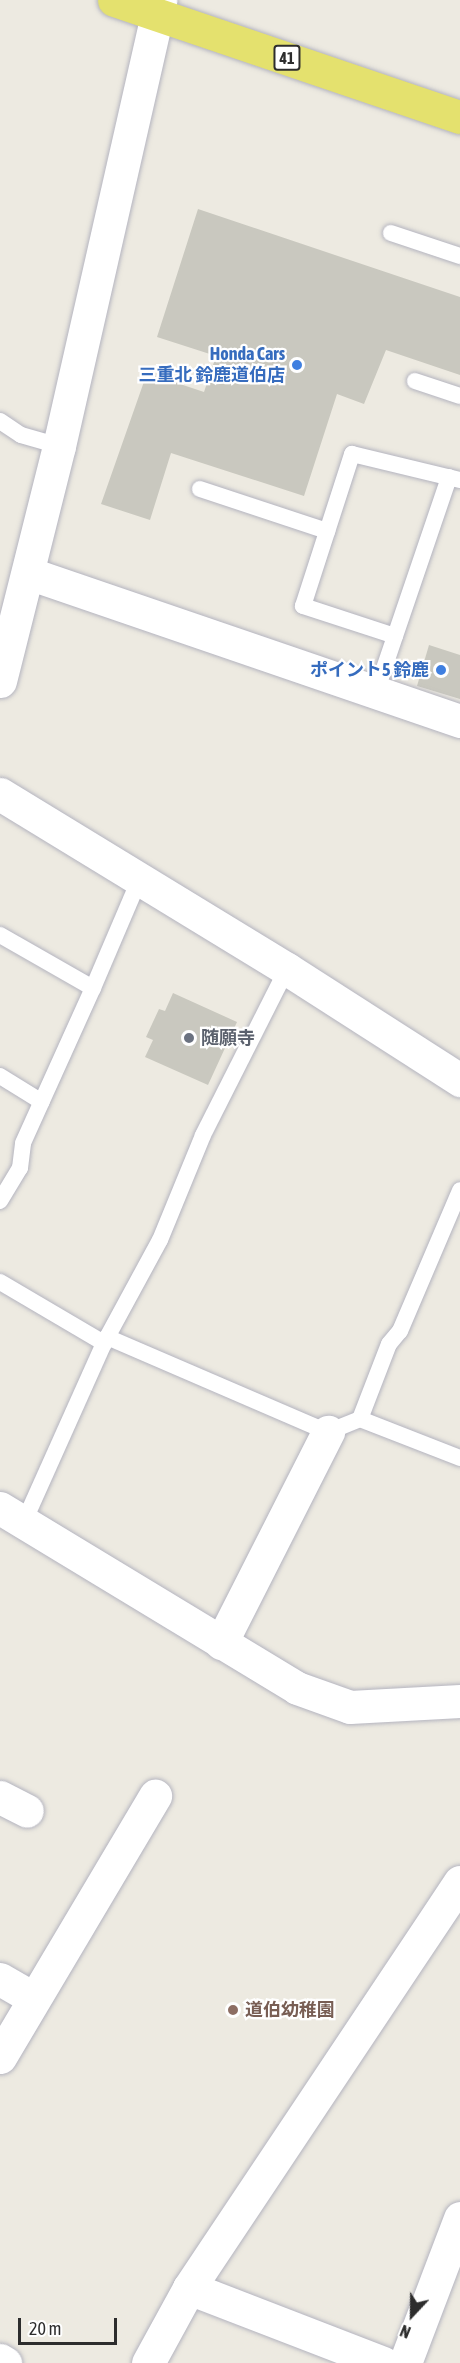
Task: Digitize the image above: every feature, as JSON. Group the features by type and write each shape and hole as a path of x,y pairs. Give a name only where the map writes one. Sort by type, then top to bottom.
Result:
{"main road":[{"name":"41","path":"114,0 158,7 460,117"}],"street":[{"path":"2,666 28,573 158,7"},
{"path":"28,573 460,721"},
{"path":"0,794 287,969 460,1080"},
{"path":"221,1643 328,1432"},
{"path":"12,1515 297,1688 350,1707 460,1701"},
{"path":"0,2057 155,1796"},
{"path":"148,2363 179,2311 189,2288 451,1914 460,1882"},
{"path":"0,1978 33,1998"},
{"path":"405,2363 460,2218"},
{"path":"189,2288 383,2363"},
{"path":"0,2360 5,2363"}],"lane":[{"path":"391,233 460,256"},
{"path":"415,381 460,396"},
{"path":"0,421 21,435 58,446"},
{"path":"376,692 455,478 352,454 303,606 395,636"},
{"path":"200,489 327,531"},
{"path":"0,1201 20,1168 23,1143 139,880"},
{"path":"0,935 93,988"},
{"path":"12,1515 160,1240 203,1135 287,969"},
{"path":"0,1076 42,1102"},
{"path":"360,1419 389,1344 400,1331 460,1190"},
{"path":"0,1282 106,1340 328,1432 360,1419 414,1443 460,1458"}],"building":[{"name":"Honda Cars 三重北 鈴鹿道伯店","path":"198,209 460,297 460,375 386,350 364,404 337,394 304,496 171,453 150,520 101,504 147,373 204,392 216,356 157,337"},
{"name":"ポイント5 鈴鹿","path":"429,645 460,655 460,699 417,686"},
{"name":"随願寺","path":"173,993 237,1022 208,1085 145,1057 153,1040 146,1037 159,1009 165,1011"}],"place":[{"name":"Honda Cars 三重北 鈴鹿道伯店","path":"297,365"},
{"name":"ポイント5 鈴鹿","path":"441,670"},
{"name":"随願寺","path":"189,1038"},
{"name":"道伯幼稚園","path":"233,2010"}]}
